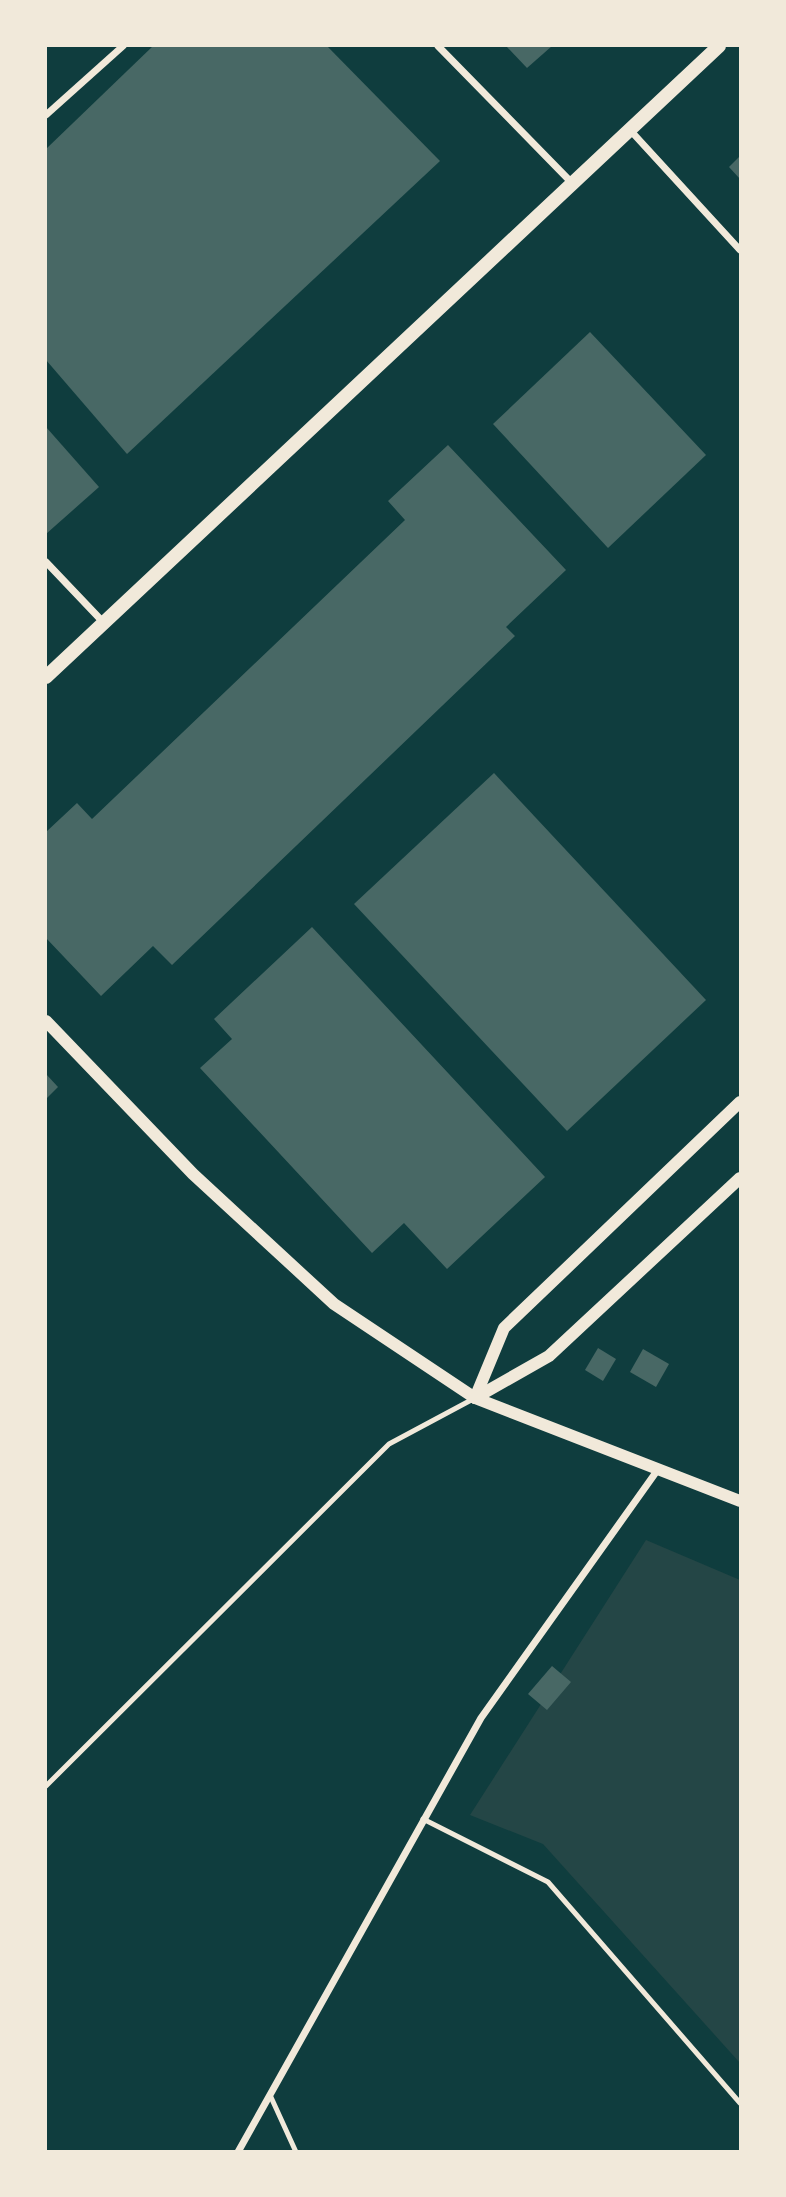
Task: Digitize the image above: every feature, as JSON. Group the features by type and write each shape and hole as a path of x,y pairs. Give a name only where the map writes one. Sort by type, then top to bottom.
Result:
{"main road":[{"path":"46,677 719,46"}],"street":[{"path":"46,115 123,46"},
{"path":"438,46 573,184"},
{"path":"631,130 740,250"},
{"path":"46,562 104,623"},
{"path":"46,1021 193,1174 334,1304 475,1398 659,1467 740,1501"},
{"path":"475,1398 504,1328 740,1102"},
{"path":"475,1398 549,1356 740,1178"},
{"path":"238,2151 481,1718 659,1467"}],"lane":[{"path":"46,1786 389,1444 475,1398"},
{"path":"423,1819 548,1882 740,2102"},
{"path":"270,2095 296,2151"}],"shaded area":[{"path":"646,1540 740,1580 740,2063 543,1844 470,1815"}],"building":[{"path":"153,46 327,46 440,161 127,454 46,360 46,149"},
{"path":"506,46 552,46 527,68"},
{"path":"740,156 740,179 729,167"},
{"path":"590,332 706,455 608,548 493,424"},
{"path":"46,427 99,487 46,534"},
{"path":"448,445 566,570 506,627 515,636 172,965 153,946 101,996 46,938 46,832 77,803 92,819 405,520 388,501"},
{"path":"494,773 706,1000 567,1131 354,904"},
{"path":"312,927 545,1177 447,1269 404,1223 372,1253 200,1068 232,1039 214,1019"},
{"path":"46,1074 58,1087 46,1099"},
{"path":"598,1348 616,1359 603,1381 585,1370"},
{"path":"643,1349 669,1364 656,1387 630,1372"},
{"path":"552,1666 571,1682 547,1710 528,1694"}]}
